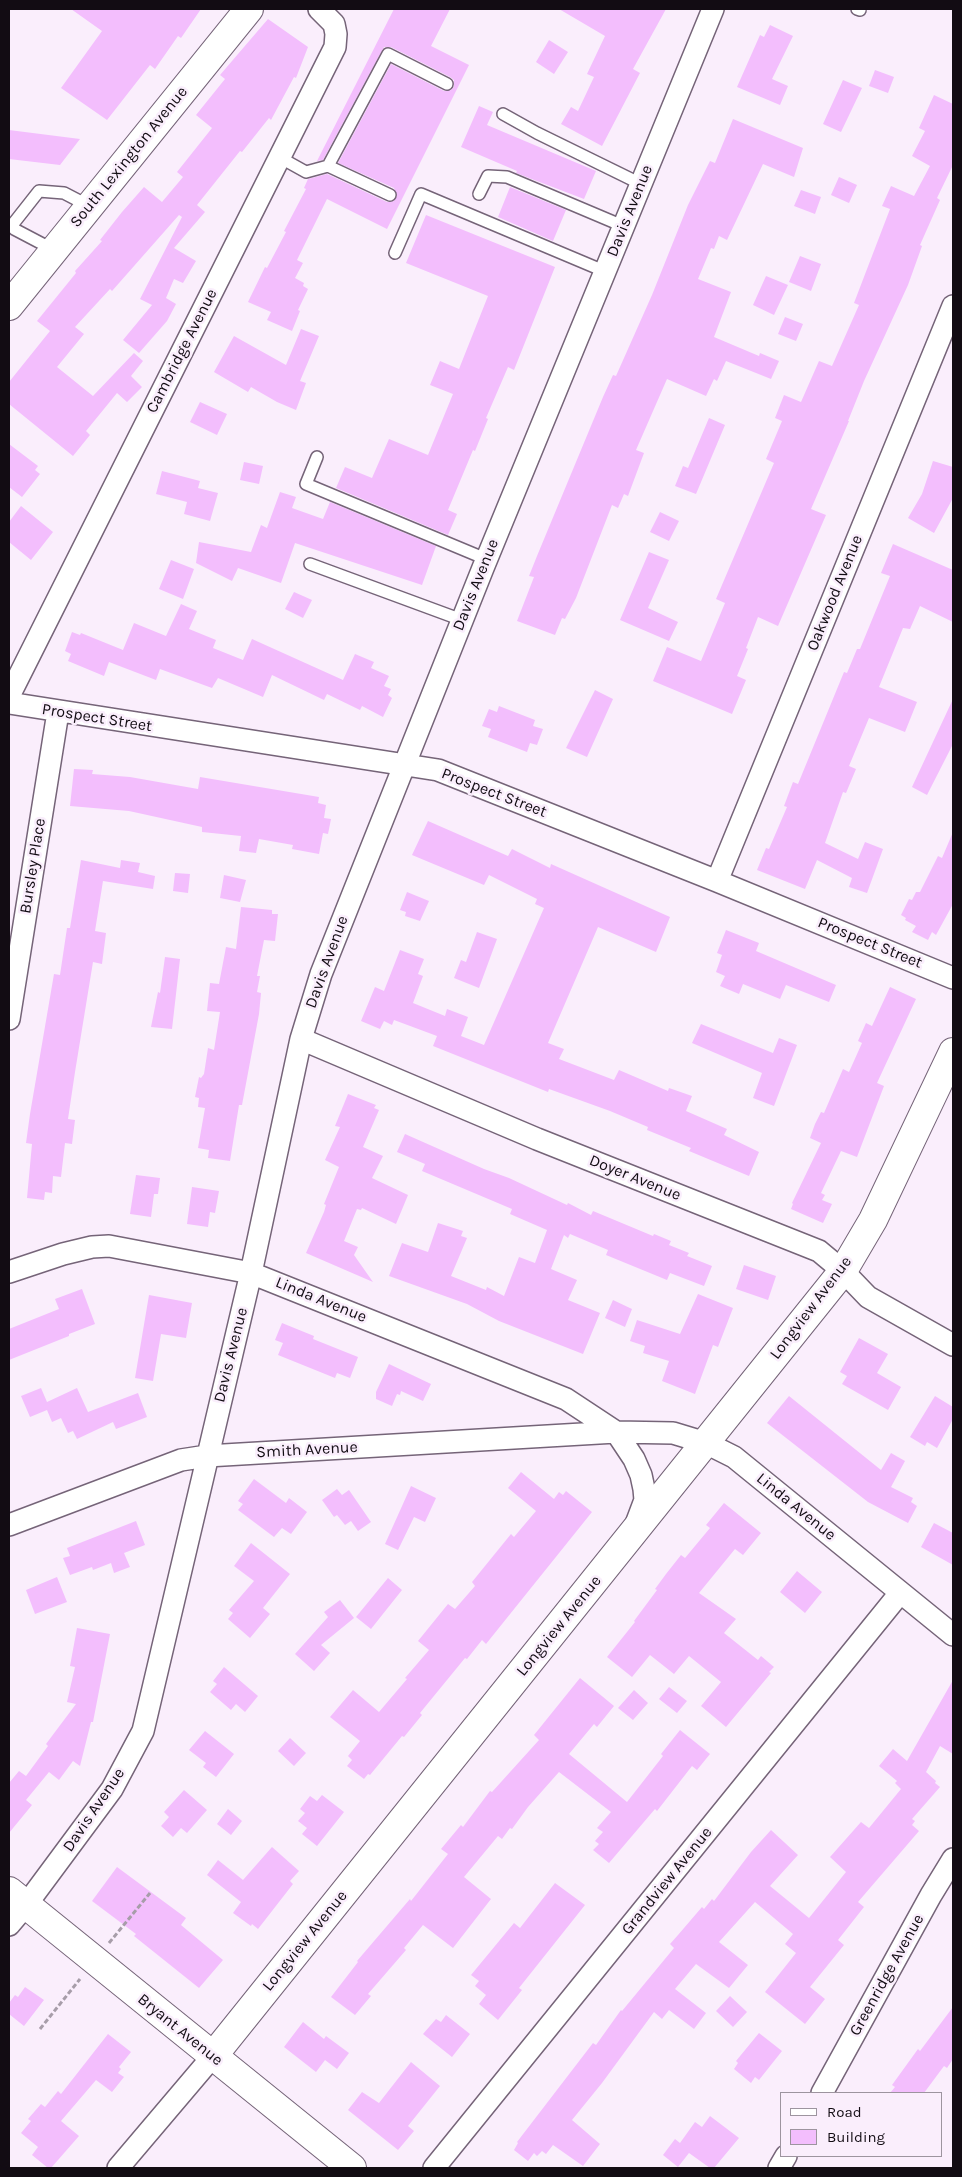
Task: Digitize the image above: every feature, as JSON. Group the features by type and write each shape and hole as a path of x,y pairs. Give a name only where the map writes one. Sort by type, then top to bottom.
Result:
{"street":[{"name":"South Lexington Avenue","path":"9,306 249,9"},
{"name":"Cambridge Avenue","path":"9,696 335,48 336,34 334,24 319,9"},
{"name":"Davis Avenue","path":"14,1907 112,1789 143,1731 162,1659 207,1456 251,1273 301,1039 321,974 486,559 713,9"},
{"name":"Oakwood Avenue","path":"717,881 953,306"},
{"name":"Prospect Street","path":"9,703 438,770 717,881 953,978"},
{"name":"Bursley Place","path":"9,1019 58,712"},
{"name":"Doyer Avenue","path":"301,1039 537,1139 819,1251 843,1270 868,1297 953,1345"},
{"name":"Longview Avenue","path":"118,2168 213,2056 843,1270 873,1220 953,1052"},
{"name":"Linda Avenue","path":"9,1272 63,1254 92,1247 109,1246 251,1273 566,1399 616,1432 634,1459 641,1475 644,1500 631,1536"},
{"name":"Linda Avenue","path":"616,1432 673,1433 706,1443 734,1457 953,1635"},
{"name":"Smith Avenue","path":"9,1525 181,1460 207,1456 616,1432"},
{"name":"Grandview Avenue","path":"434,2168 900,1593"},
{"name":"Greenridge Avenue","path":"823,2092 930,1895 953,1859"},
{"name":"Bryant Avenue","path":"14,1907 213,2056 352,2168"},
{"path":"779,2168 785,2157"}],"lane":[{"path":"328,166 388,54 447,84"},
{"path":"503,114 640,184"},
{"path":"279,157 306,172 328,166 390,195"},
{"path":"479,194 488,176 507,177 623,226"},
{"path":"54,250 14,229 13,224 39,191 64,193 89,206"},
{"path":"395,253 421,194 604,272"},
{"path":"317,457 306,484 486,559"},
{"path":"310,564 462,620"}],"building":[{"path":"71,9 201,9 181,38 178,36 155,69 150,65 107,120 61,88 102,31"},
{"path":"394,9 450,9 431,46 469,65 387,229 327,199 297,260 303,263 295,278 304,283 303,286 308,289 298,310 300,311 292,331 267,320 271,312 248,302 265,267 267,268 286,232 284,231 306,189 304,188 308,179 327,174 387,202 394,201 397,195 394,188 338,163 391,64 444,91 451,90 454,87 454,80 450,77 391,47 384,47 323,160 317,161"},
{"path":"559,9 666,9 633,69 640,73 602,146 561,124 571,107 578,111 594,77 587,74 605,36"},
{"path":"268,19 308,47 296,78 294,77 271,120 269,118 242,152 240,151 197,205 205,212 174,248 196,261 183,283 174,279 166,298 176,304 167,321 139,353 123,340 152,305 140,299 182,217 179,215 112,291 110,289 75,327 84,334 57,367 93,396 134,353 143,361 131,376 142,387 127,402 117,393 86,431 90,435 73,456 9,404 9,382 50,331 37,321 76,273 75,271 102,241 100,240 122,212 144,187 162,202 183,177 177,172 212,128 196,115 225,79 220,75"},
{"path":"770,25 793,36 772,79 788,86 780,105 737,87 760,35 764,37"},
{"path":"549,40 568,52 554,74 536,62"},
{"path":"875,70 894,77 888,93 869,86"},
{"path":"843,80 862,88 841,132 823,124"},
{"path":"934,95 953,104 953,165 937,198 940,200 920,245 922,246 908,285 864,381 811,509 826,515 778,626 758,617 737,676 746,680 732,714 653,681 667,647 701,661 725,603 716,599 774,463 766,459 782,421 775,418 784,395 801,402 819,361 832,366 859,305 854,303 890,209 882,206 891,186 914,196 930,166 912,156 925,131 919,128"},
{"path":"479,106 493,112 487,125 596,171 584,199 516,173 517,171 461,147"},
{"path":"733,119 803,148 794,177 763,164 727,240 719,236 714,249 711,248 698,279 731,292 714,337 759,356 760,353 779,361 771,379 726,361 717,381 714,379 706,396 667,379 636,450 644,453 628,496 624,494 618,508 612,505 576,598 565,619 562,618 555,635 517,621 534,577 529,576 603,397 613,375 616,376 652,295 688,205 710,161 715,163"},
{"path":"9,130 80,139 60,165 9,159"},
{"path":"839,177 857,185 849,203 831,195"},
{"path":"510,187 566,210 553,241 498,217"},
{"path":"801,190 821,197 815,214 794,206"},
{"path":"426,215 555,267 514,370 508,367 486,418 488,419 475,451 473,450 448,510 457,514 448,535 336,488 345,467 372,478 389,439 428,455 453,394 430,385 440,361 459,369 488,296 406,263"},
{"path":"800,256 821,264 811,291 789,282"},
{"path":"766,276 788,285 774,315 753,305"},
{"path":"785,317 803,324 796,341 778,334"},
{"path":"301,329 319,336 300,381 306,383 296,410 277,402 251,387 248,392 214,372 234,336 286,365"},
{"path":"200,402 227,414 217,435 190,422"},
{"path":"709,418 725,425 696,494 675,486 683,466 688,468"},
{"path":"9,444 38,466 35,470 40,474 22,497 9,487"},
{"path":"933,461 953,467 953,498 934,533 908,518 922,494"},
{"path":"244,462 263,466 259,484 240,480"},
{"path":"162,471 200,481 198,488 218,493 210,521 184,514 187,502 156,494"},
{"path":"280,492 296,497 292,508 323,519 330,502 436,546 422,585 295,543 281,583 238,568 232,581 196,563 199,542 251,552 261,525 267,528"},
{"path":"21,506 53,532 31,560 9,542 9,522"},
{"path":"660,512 679,521 669,541 650,532"},
{"path":"893,544 953,570 953,622 920,606 910,629 903,628 879,687 917,702 905,732 869,718 849,766 856,769 846,793 843,792 825,843 858,859 865,842 883,849 867,893 849,887 852,878 817,860 805,889 757,870 766,848 769,849 787,807 784,806 793,782 798,784 844,672 847,673 857,649 860,649 890,576 881,573"},
{"path":"649,552 669,560 648,608 678,622 669,641 620,620"},
{"path":"171,560 194,569 183,599 159,589"},
{"path":"294,592 312,600 303,618 285,609"},
{"path":"181,604 197,611 189,629 216,640 213,648 243,660 252,639 343,680 355,654 374,662 371,668 389,676 384,686 391,689 388,695 392,698 383,717 362,706 360,710 327,694 324,700 272,675 263,697 218,678 212,688 160,669 156,680 109,662 104,676 68,661 71,654 65,651 72,632 80,635 81,633 123,650 134,623 166,636"},
{"path":"595,690 613,699 587,757 566,748"},
{"path":"953,699 953,744 927,795 912,787"},
{"path":"499,706 535,720 533,726 543,729 537,745 530,743 527,752 488,737 491,729 482,726 489,709 497,712"},
{"path":"74,769 93,770 92,774 130,777 198,789 200,777 319,797 318,803 326,805 324,818 331,819 328,834 323,833 319,854 292,849 293,845 259,839 256,853 239,851 241,836 202,832 202,827 129,811 70,806"},
{"path":"428,821 508,856 512,849 550,868 551,864 670,917 656,952 598,927 548,1043 564,1049 559,1059 614,1080 619,1070 668,1091 669,1088 692,1096 686,1111 727,1129 724,1135 759,1152 749,1176 689,1151 691,1148 647,1130 648,1127 610,1111 549,1089 548,1092 433,1046 437,1036 394,1020 392,1025 384,1021 380,1029 361,1021 375,987 384,991 400,950 424,959 418,974 423,976 413,1003 445,1016 447,1009 468,1017 461,1036 484,1045 544,908 535,904 537,899 489,875 484,885 412,855"},
{"path":"953,832 953,904 936,935 932,932 928,940 912,932 916,926 905,920 906,918 901,915 909,899 912,900 916,892 920,892 938,856 942,858"},
{"path":"81,860 120,868 121,860 140,863 138,872 155,876 153,889 103,881 95,931 106,933 102,964 93,962 75,1072 68,1119 75,1120 72,1144 65,1143 61,1177 53,1176 52,1193 45,1192 44,1200 27,1198 32,1144 26,1143 30,1114 54,974 60,975 67,928 70,928"},
{"path":"175,873 190,874 188,893 173,891"},
{"path":"224,875 246,880 240,902 220,898"},
{"path":"407,892 429,901 420,921 405,916 406,912 400,910"},
{"path":"241,907 272,910 272,914 278,914 275,941 264,940 257,976 260,976 257,992 261,993 259,1014 242,1105 239,1105 230,1161 208,1158 209,1150 198,1148 205,1108 198,1107 199,1098 195,1097 199,1077 201,1078 204,1074 208,1048 214,1050 220,1012 207,1011 210,983 219,984 226,947 236,949"},
{"path":"726,930 759,943 756,951 836,985 829,1002 786,985 780,999 743,984 739,994 720,986 725,976 716,972 722,955 717,953"},
{"path":"477,932 497,939 479,988 454,978 461,960 466,962"},
{"path":"165,957 180,959 172,1029 151,1027 158,992 160,993"},
{"path":"890,987 916,999 877,1083 884,1086 857,1157 841,1151 821,1193 825,1195 822,1200 832,1204 823,1223 791,1209 792,1203 821,1143 810,1138 821,1112 824,1113 843,1069 849,1072 862,1043 858,1041 866,1023 872,1026"},
{"path":"701,1024 773,1053 779,1038 797,1045 774,1106 753,1098 762,1073 692,1043"},
{"path":"348,1094 376,1105 374,1108 379,1110 363,1147 383,1156 372,1178 408,1195 396,1224 362,1208 361,1210 357,1209 344,1241 358,1247 354,1255 373,1282 306,1253 324,1212 326,1205 324,1204 339,1167 325,1160 340,1127 335,1126"},
{"path":"405,1134 567,1205 568,1203 591,1215 593,1211 653,1236 654,1234 671,1241 669,1245 689,1253 687,1256 712,1266 704,1286 670,1273 667,1280 606,1255 608,1250 570,1234 568,1238 564,1235 551,1269 577,1280 568,1300 600,1313 583,1354 499,1321 467,1304 389,1276 402,1243 428,1252 438,1223 463,1231 461,1236 467,1238 451,1276 486,1290 487,1287 504,1296 519,1257 535,1263 547,1230 510,1214 512,1209 422,1171 425,1164 397,1152"},
{"path":"136,1175 160,1178 158,1194 154,1194 151,1217 130,1214"},
{"path":"192,1187 219,1191 215,1213 210,1212 208,1227 187,1224"},
{"path":"744,1265 776,1276 768,1300 736,1289"},
{"path":"82,1289 95,1324 9,1360 9,1329 59,1309 55,1299"},
{"path":"698,1294 733,1308 718,1347 713,1345 695,1394 662,1381 669,1361 643,1353 645,1346 630,1341 637,1320 680,1334"},
{"path":"149,1295 192,1303 186,1338 161,1334 153,1381 135,1378"},
{"path":"613,1300 632,1309 625,1327 605,1318"},
{"path":"282,1323 314,1336 313,1339 358,1357 350,1378 337,1373 335,1378 278,1355 283,1343 275,1340"},
{"path":"859,1338 888,1354 877,1373 901,1387 888,1410 842,1384 847,1376 840,1372"},
{"path":"389,1364 431,1384 423,1401 401,1391 400,1395 397,1394 392,1406 376,1399 376,1392"},
{"path":"41,1388 47,1402 77,1388 88,1412 138,1393 147,1417 116,1429 113,1422 77,1439 73,1431 68,1433 61,1418 52,1422 47,1410 30,1417 21,1396"},
{"path":"789,1396 881,1470 891,1453 905,1461 891,1487 913,1498 911,1502 917,1506 908,1523 868,1502 767,1423"},
{"path":"935,1396 953,1407 953,1419 937,1448 927,1442 925,1446 910,1437"},
{"path":"521,1472 554,1499 559,1492 563,1495 566,1491 592,1512 486,1644 482,1640 467,1659 465,1658 420,1713 422,1715 404,1737 402,1736 370,1775 368,1774 364,1779 347,1766 352,1760 348,1756 360,1741 330,1717 353,1690 379,1712 407,1679 405,1678 429,1650 418,1641 448,1604 455,1609 475,1586 472,1582 511,1534 514,1537 536,1511 508,1488"},
{"path":"254,1479 286,1503 289,1498 307,1512 291,1534 282,1528 274,1537 238,1510 243,1504 238,1501"},
{"path":"411,1486 436,1498 425,1522 414,1517 398,1550 385,1544"},
{"path":"337,1489 342,1495 349,1490 371,1522 358,1531 351,1521 345,1525 337,1515 334,1517 322,1500"},
{"path":"724,1503 761,1533 743,1555 735,1549 699,1593 736,1619 724,1633 758,1660 761,1656 774,1667 726,1727 701,1706 721,1682 689,1656 674,1674 650,1655 632,1677 607,1657 635,1622 657,1590 655,1589 681,1555 685,1558 710,1528 706,1525"},
{"path":"136,1521 145,1545 124,1553 130,1567 114,1573 111,1563 93,1570 92,1567 70,1575 63,1558 70,1556 67,1548"},
{"path":"934,1523 953,1533 953,1565 921,1547"},
{"path":"251,1543 290,1574 263,1608 270,1614 250,1638 228,1619 233,1613 229,1610 254,1581 234,1566"},
{"path":"797,1571 822,1592 805,1613 780,1592"},
{"path":"57,1577 67,1602 35,1614 26,1590"},
{"path":"388,1578 402,1590 371,1629 356,1617"},
{"path":"340,1600 354,1618 321,1645 330,1653 314,1671 295,1654 328,1617 324,1612"},
{"path":"77,1628 110,1634 93,1722 91,1722 80,1766 73,1761 59,1780 49,1772 26,1800 32,1805 9,1833 9,1783 19,1771 26,1776 48,1746 46,1744 76,1704 67,1702 75,1667 70,1666"},
{"path":"224,1667 258,1696 245,1712 236,1704 231,1710 210,1692 217,1684 213,1681"},
{"path":"580,1678 614,1706 597,1727 594,1724 569,1754 627,1802 663,1756 661,1754 680,1730 710,1754 697,1770 692,1766 657,1811 655,1809 609,1863 593,1850 599,1844 595,1841 603,1832 597,1828 611,1812 559,1772 528,1807 512,1829 510,1828 502,1839 498,1836 464,1877 491,1899 453,1948 423,1925 404,1948 406,1950 368,1994 371,1996 355,2015 331,1997 357,1961 410,1899 411,1901 448,1854 441,1849 461,1825 463,1827 490,1791 492,1792 539,1740 534,1735"},
{"path":"953,1680 953,1754 940,1746 926,1772 940,1787 912,1819 915,1821 912,1825 919,1831 858,1902 864,1907 838,1940 844,1945 810,1987 825,1999 805,2024 765,1992 796,1953 785,1944 793,1934 755,1902 719,1942 748,1965 729,1988 696,1964 675,1989 706,2013 694,2029 669,2010 662,2019 654,2012 602,2083 572,2120 600,2144 583,2166 553,2145 546,2154 542,2151 537,2156 534,2153 528,2161 514,2150 517,2142 593,2043 596,2045 621,2010 674,1948 670,1944 702,1907 704,1909 712,1899 714,1901 751,1852 771,1830 798,1855 770,1886 809,1918 846,1872 830,1857 861,1822 869,1828 901,1789 895,1783 897,1781 879,1766 893,1749 907,1761"},
{"path":"669,1687 687,1701 677,1713 659,1699"},
{"path":"634,1690 648,1703 633,1720 618,1708"},
{"path":"205,1731 234,1754 216,1777 203,1767 206,1763 189,1750"},
{"path":"290,1738 306,1753 294,1766 278,1751"},
{"path":"184,1790 207,1810 187,1833 181,1828 173,1837 161,1826 169,1817 164,1812"},
{"path":"322,1795 344,1812 317,1846 302,1834 307,1828 298,1821 305,1813 300,1809 310,1796 317,1801"},
{"path":"228,1809 242,1821 231,1835 217,1824"},
{"path":"272,1847 299,1871 290,1881 293,1884 258,1929 233,1913 241,1902 207,1875 218,1860 243,1880"},
{"path":"117,1867 186,1918 181,1925 223,1960 199,1988 134,1936 136,1934 92,1901"},
{"path":"555,1883 585,1905 519,1988 522,1990 498,2020 479,2004 486,1995 475,1986 479,1981 471,1975 514,1923 520,1928"},
{"path":"25,1987 44,2000 24,2026 9,2014 9,2003 15,1995 18,1997"},
{"path":"730,1996 747,2012 733,2027 716,2011"},
{"path":"953,2007 953,2059 947,2068 944,2066 925,2092 891,2092 895,2087 892,2085 918,2049 920,2051"},
{"path":"446,2015 470,2034 452,2057 423,2034 436,2019 441,2022"},
{"path":"303,2022 324,2039 326,2036 349,2053 337,2069 325,2060 316,2072 284,2047"},
{"path":"759,2033 782,2051 759,2080 755,2077 751,2083 734,2069 738,2063 736,2061"},
{"path":"108,2034 131,2052 119,2067 121,2069 118,2073 124,2077 112,2092 96,2080 61,2121 79,2136 51,2168 48,2168 32,2155 38,2147 21,2133 31,2121 28,2119 41,2104 45,2107 58,2091 61,2094"},
{"path":"411,2062 440,2086 408,2126 414,2131 398,2150 348,2110 362,2092 379,2103"},
{"path":"710,2116 739,2138 714,2168 710,2168 689,2153 678,2167 663,2155 675,2139 680,2143 695,2122 702,2127"}]}
